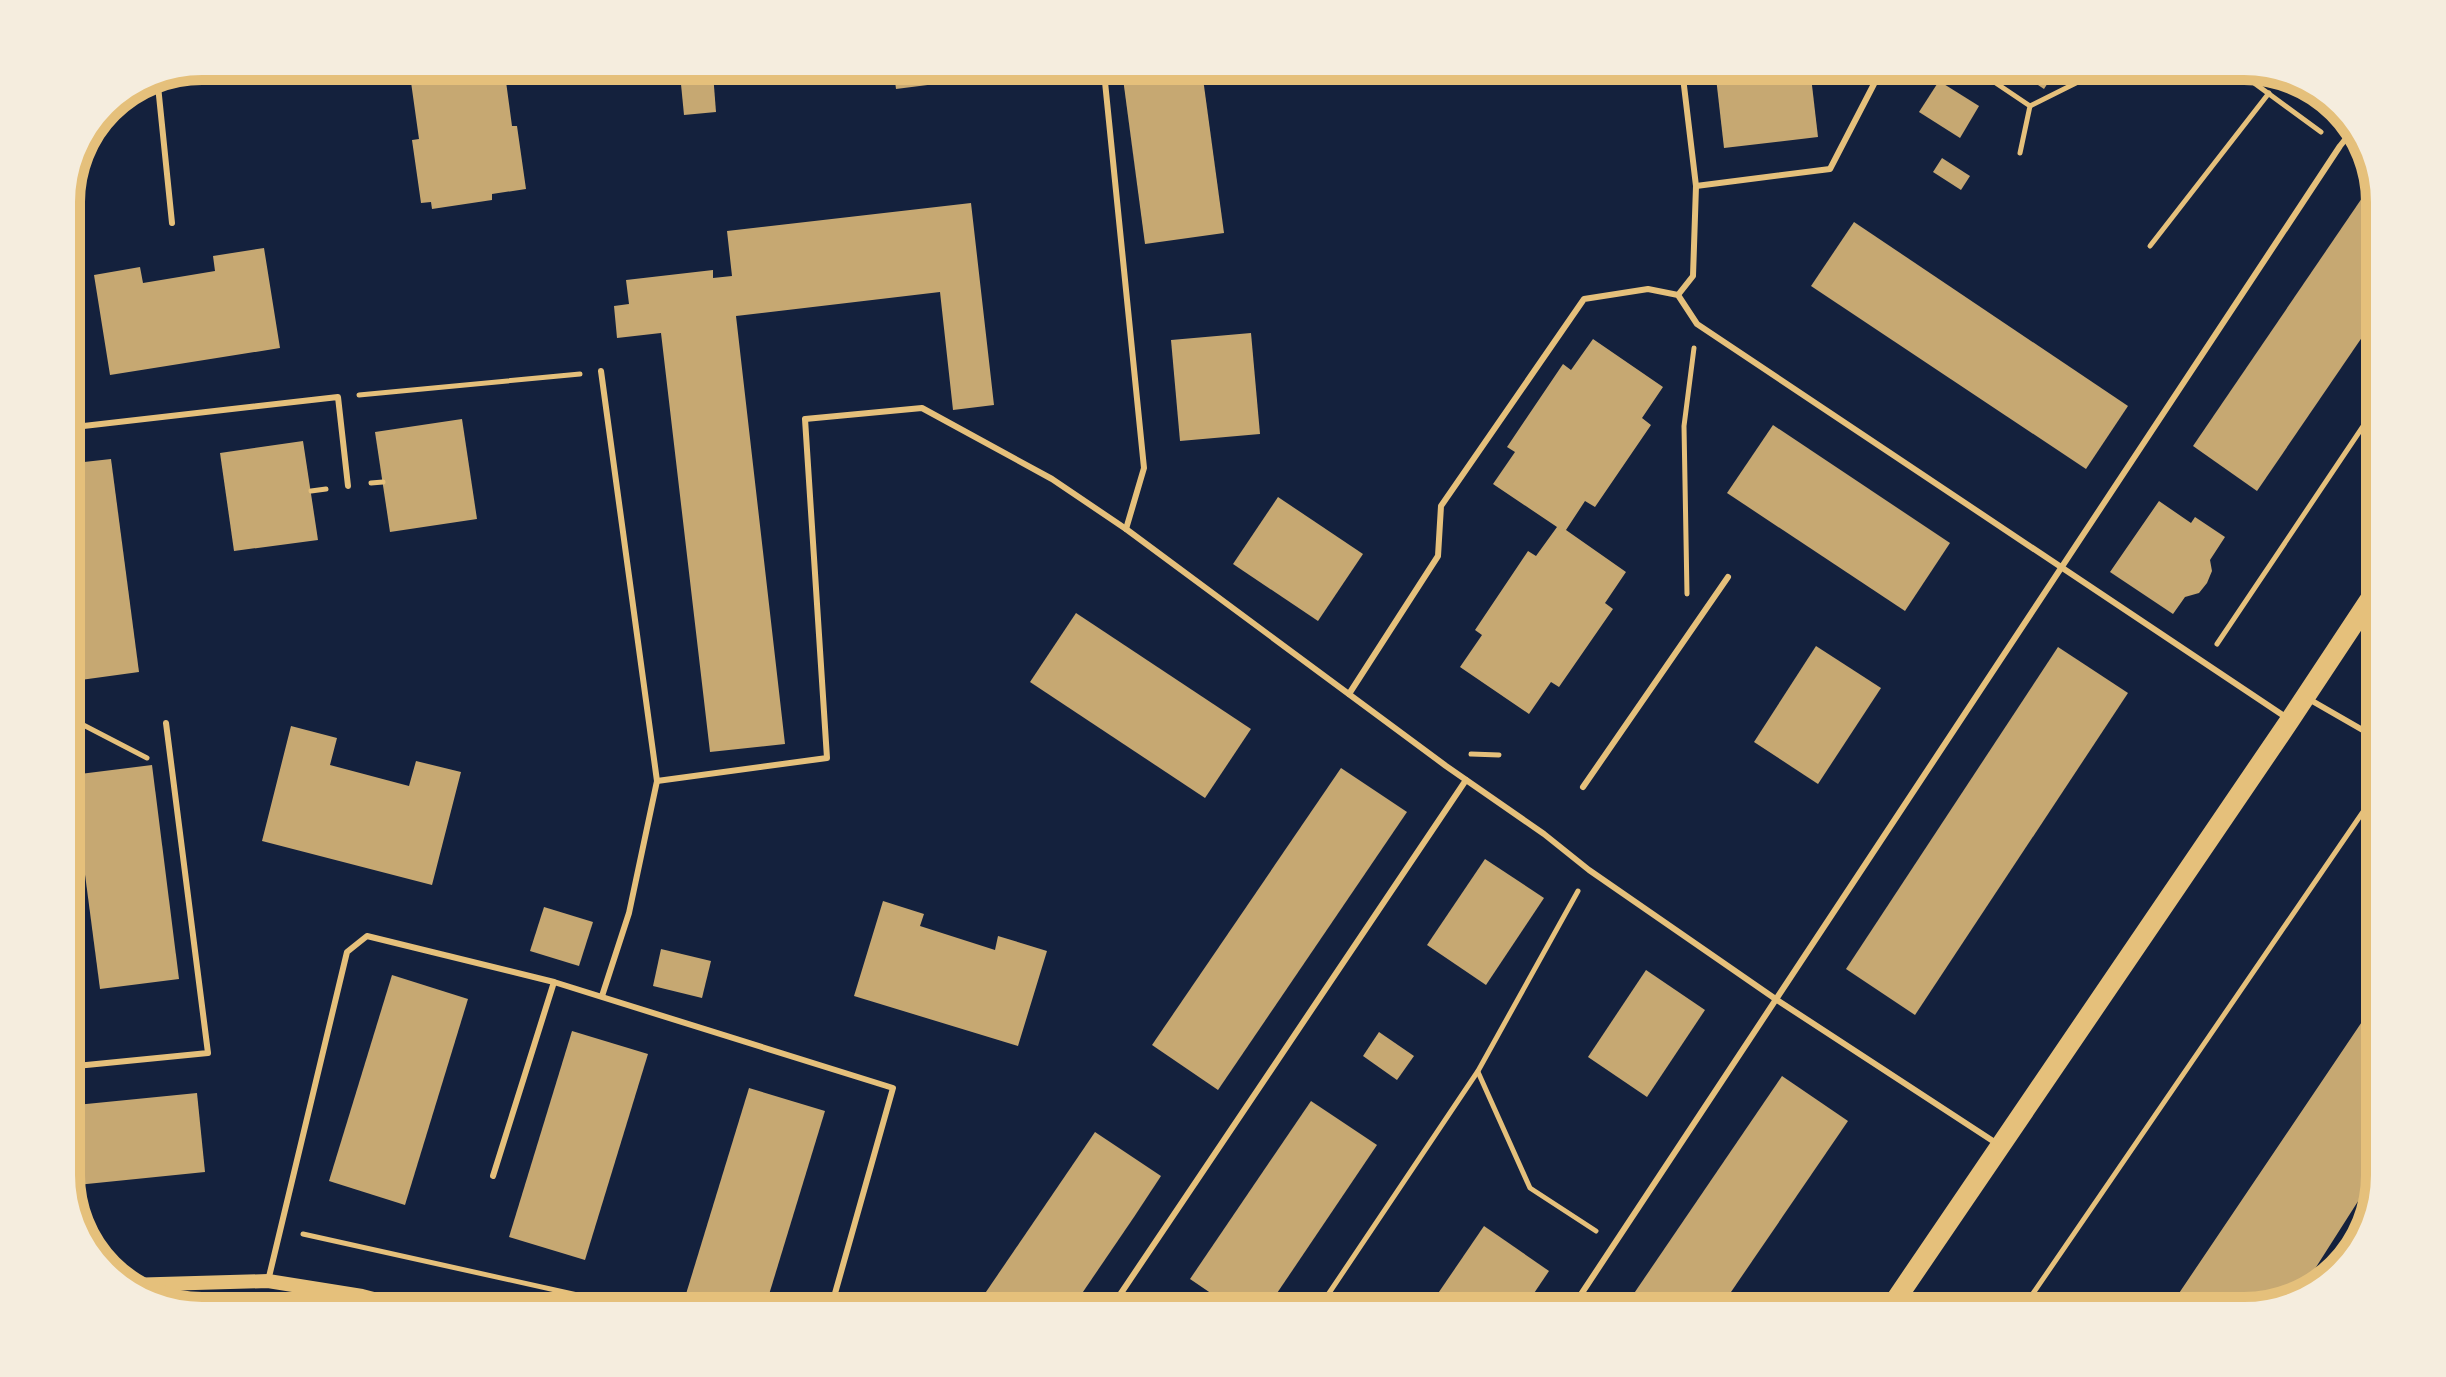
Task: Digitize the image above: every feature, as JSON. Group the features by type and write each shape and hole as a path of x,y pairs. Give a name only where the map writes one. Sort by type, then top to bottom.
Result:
{"main road":[{"path":"1897,1297 2366,609"}],"street":[{"path":"148,1284 268,1281 366,1297"}],"lane":[{"path":"1105,80 1144,468 1126,529"},
{"path":"1678,295 1693,276 1696,186 1683,80"},
{"path":"1696,186 1830,169 1874,80"},
{"path":"158,88 172,223"},
{"path":"1580,1297 2347,137"},
{"path":"1349,694 1438,556 1441,506 1584,299 1648,289 1678,295 1697,324 2206,661 2290,720"},
{"path":"601,371 657,781 629,913 602,996"},
{"path":"80,426 338,397 348,486"},
{"path":"657,781 827,758 805,419 922,408 1052,479 1126,529 1589,870 1777,1000 1999,1146"},
{"path":"1583,787 1728,577"},
{"path":"2304,697 2366,732"},
{"path":"80,1066 208,1053 166,723"},
{"path":"1118,1297 1466,780"},
{"path":"268,1281 347,952 367,936 554,982 893,1088 834,1297"},
{"path":"493,1176 554,982"},
{"path":"323,1290 323,1297"}],"path":[{"path":"1874,84 1891,80"},
{"path":"1991,80 2030,106"},
{"path":"2030,106 2082,80"},
{"path":"2251,80 2340,146"},
{"path":"2150,246 2269,93"},
{"path":"2020,153 2030,106"},
{"path":"1688,634 1684,426 1697,324"},
{"path":"338,397 601,371"},
{"path":"2206,661 2366,422"},
{"path":"80,723 172,771"},
{"path":"2031,1297 2366,807"},
{"path":"1326,1297 1478,1071 1589,870"},
{"path":"1478,1071 1530,1188 1616,1244"},
{"path":"281,1229 587,1297"}],"building":[{"path":"411,80 506,80 512,126 517,126 526,189 492,194 492,200 432,209 431,202 421,203 412,140 419,139"},
{"path":"681,80 714,80 716,112 684,115"},
{"path":"895,80 967,80 896,89"},
{"path":"1123,80 1203,80 1224,233 1145,244"},
{"path":"1716,80 1811,80 1818,137 1724,148"},
{"path":"2030,80 2050,80 2044,89"},
{"path":"1939,81 1979,106 1960,138 1919,112"},
{"path":"1942,158 1970,176 1961,190 1933,172"},
{"path":"2366,192 2366,331 2257,491 2193,446"},
{"path":"971,203 994,405 953,410 940,292 736,316 785,744 710,752 661,333 617,338 614,306 629,304 626,280 713,270 713,278 732,276 727,231"},
{"path":"1854,222 2128,406 2086,469 1811,286"},
{"path":"264,248 280,348 110,375 94,275 140,267 143,283 215,271 213,256"},
{"path":"1251,333 1260,434 1180,441 1171,340"},
{"path":"1593,339 1663,387 1642,418 1651,425 1595,507 1585,501 1566,530 1626,572 1605,603 1613,609 1559,687 1551,682 1529,714 1460,667 1482,635 1475,630 1528,551 1536,556 1557,527 1493,484 1515,452 1507,447 1563,364 1571,370"},
{"path":"462,419 477,519 390,532 375,432"},
{"path":"1773,425 1950,543 1905,611 1727,493"},
{"path":"303,441 318,540 234,551 220,453"},
{"path":"111,459 139,672 80,680 80,462"},
{"path":"1278,497 1363,554 1318,621 1233,564"},
{"path":"2159,501 2191,523 2195,517 2225,537 2210,560 2212,571 2207,583 2199,593 2185,597 2173,614 2110,572"},
{"path":"1076,613 1251,729 1205,798 1030,682"},
{"path":"1816,646 1881,688 1818,784 1754,742"},
{"path":"2058,647 2128,693 1915,1015 1846,969"},
{"path":"291,726 337,738 330,765 409,786 416,761 461,772 432,885 262,841"},
{"path":"152,765 179,979 100,989 80,836 80,774"},
{"path":"1341,768 1407,812 1218,1090 1152,1045"},
{"path":"1485,859 1544,898 1486,985 1427,945"},
{"path":"883,901 924,914 920,926 995,950 998,936 1047,951 1018,1046 854,996"},
{"path":"544,907 593,922 579,966 530,951"},
{"path":"661,949 711,961 702,998 653,986"},
{"path":"1646,970 1705,1010 1647,1097 1588,1057"},
{"path":"392,975 468,999 405,1205 329,1181"},
{"path":"2366,1016 2364,1196 2309,1278 2291,1288 2260,1296 2176,1297"},
{"path":"572,1031 648,1054 585,1260 509,1237"},
{"path":"1379,1032 1414,1056 1397,1080 1363,1056"},
{"path":"1782,1076 1848,1121 1728,1297 1632,1297"},
{"path":"749,1088 825,1111 768,1297 696,1297 686,1294"},
{"path":"197,1093 205,1172 80,1185 80,1105"},
{"path":"1311,1101 1377,1145 1274,1297 1216,1297 1190,1279"},
{"path":"1095,1132 1161,1176 1079,1297 983,1297"},
{"path":"1484,1226 1549,1271 1531,1297 1436,1297"}]}
